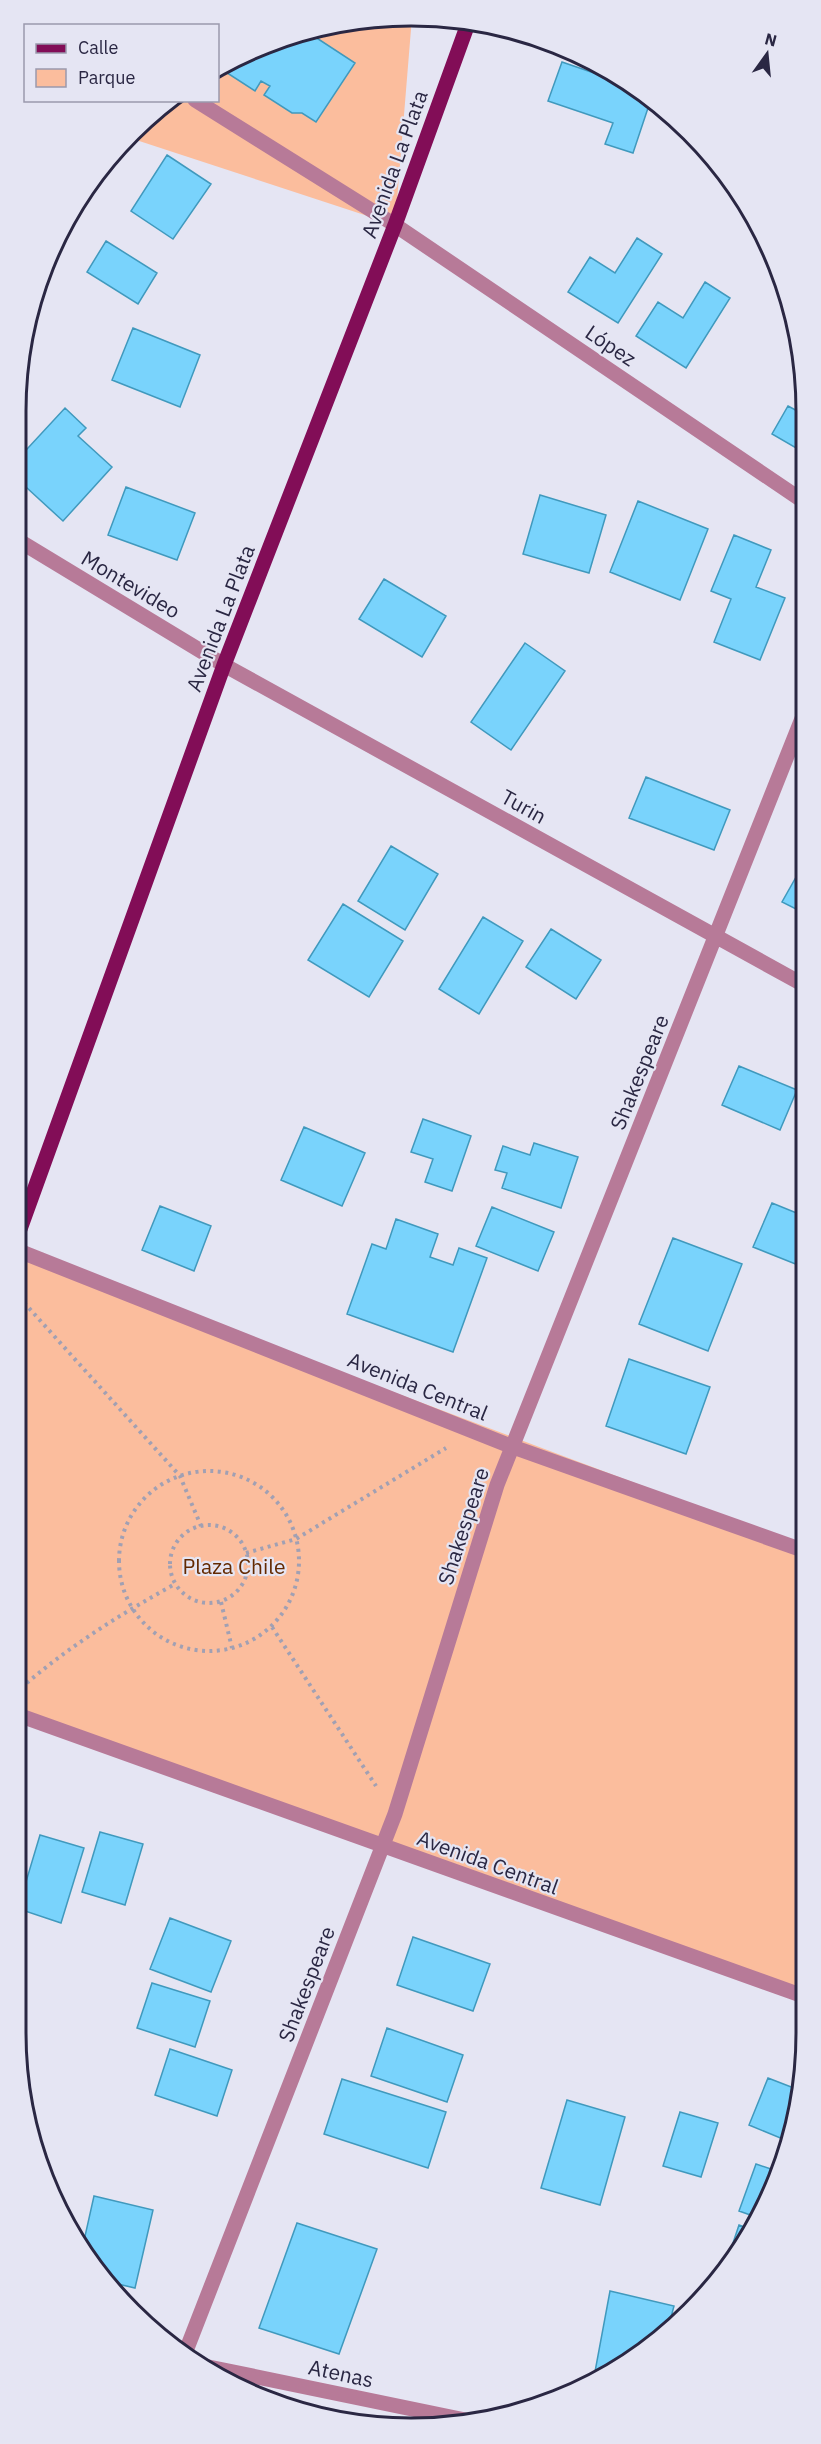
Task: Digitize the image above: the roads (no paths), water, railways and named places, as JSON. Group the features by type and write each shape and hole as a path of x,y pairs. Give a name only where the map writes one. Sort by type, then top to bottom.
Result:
{"main road":[{"name":"Avenida La Plata","path":"26,1213 224,665 395,225 467,30"}],"street":[{"name":"López","path":"198,102 395,225 796,496"},
{"name":"Montevideo","path":"26,545 224,665"},
{"name":"Turin","path":"224,665 796,980"},
{"name":"Shakespeare","path":"187,2347 395,1814 497,1485 796,734"},
{"name":"Avenida Central","path":"26,1254 513,1446 796,1548"},
{"name":"Avenida Central","path":"26,1718 796,1993"},
{"name":"Atenas","path":"224,2370 448,2417"}],"park label":[{"name":"Plaza Chile","path":"234,1566"}]}
